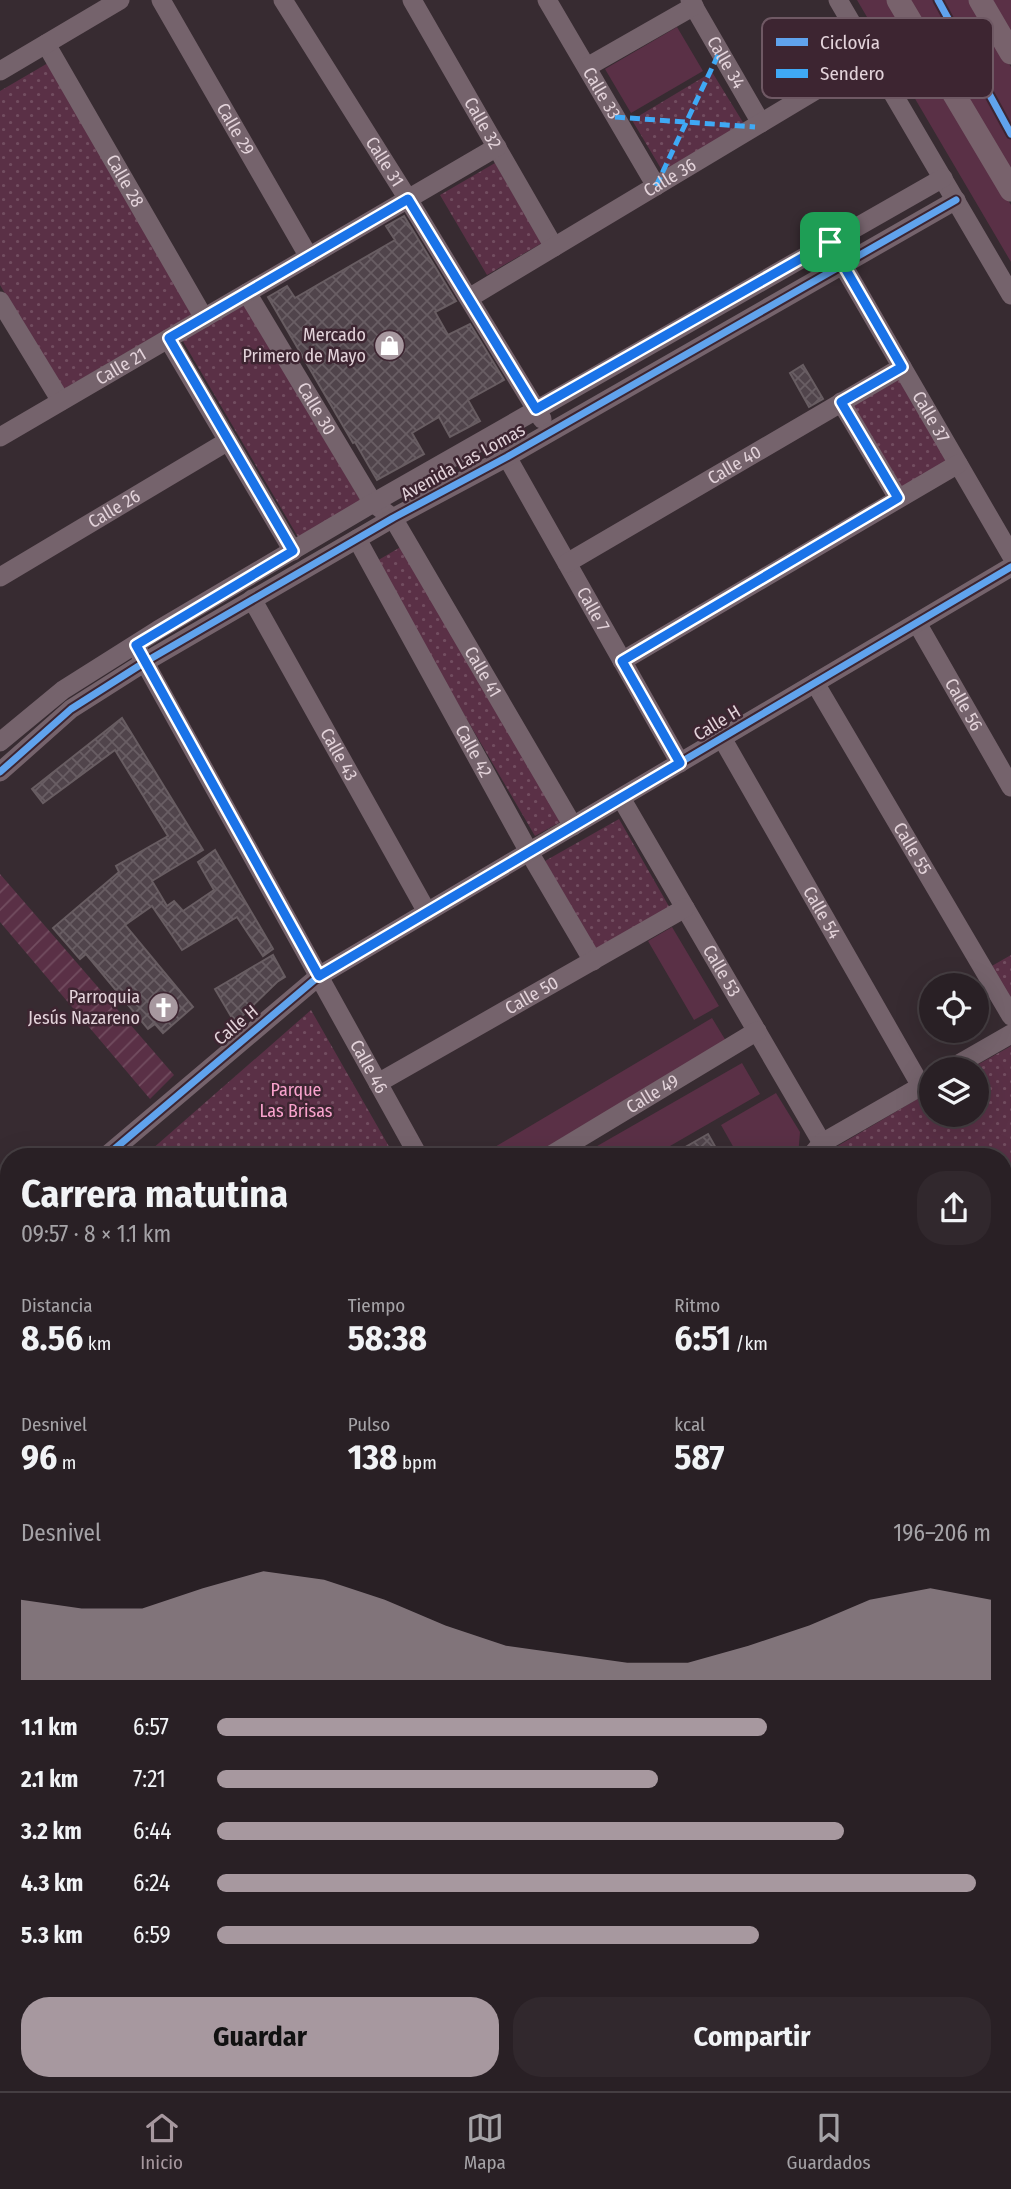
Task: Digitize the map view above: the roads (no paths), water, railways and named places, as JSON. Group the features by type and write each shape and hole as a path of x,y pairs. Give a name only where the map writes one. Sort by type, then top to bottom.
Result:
{"main road":[{"path":"898,0 909,18"},
{"path":"980,0 991,18"},
{"path":"993,22 1011,53"},
{"path":"956,98 1011,190"}],"street":[{"path":"0,71 120,0"},
{"name":"Calle 29","path":"161,0 309,257"},
{"name":"Calle 31","path":"284,0 549,431"},
{"name":"Calle 32","path":"412,0 554,247"},
{"name":"Calle 33","path":"547,0 656,186"},
{"path":"838,0 849,18"},
{"path":"587,68 692,3"},
{"name":"Calle 34","path":"692,3 761,123"},
{"name":"Calle 28","path":"46,44 204,318"},
{"name":"Calle 36","path":"468,298 803,98"},
{"path":"896,98 1011,295"},
{"name":"Calle 21","path":"0,437 497,147"},
{"name":"Avenida Las Lomas","path":"0,742 63,690 373,503 943,178"},
{"name":"Avenida Las Lomas","path":"0,772 71,709 145,662 393,518 507,457 956,201"},
{"name":"Calle 37","path":"830,242 1011,555"},
{"name":"Calle 30","path":"247,293 373,503 393,518"},
{"path":"0,301 61,401"},
{"path":"169,338 293,551"},
{"name":"Calle 40","path":"566,563 902,367"},
{"path":"841,402 898,498"},
{"name":"Calle 26","path":"0,577 228,440"},
{"name":"Calle 7","path":"507,457 680,763"},
{"path":"622,661 958,464"},
{"name":"Calle 41","path":"393,518 573,826"},
{"name":"Calle 42","path":"357,539 529,852 593,961"},
{"name":"Calle H","path":"115,1148 319,976 1011,567"},
{"name":"Calle 43","path":"252,599 427,912"},
{"name":"Calle 56","path":"916,623 1011,788"},
{"name":"Calle 46","path":"136,645 414,1148"},
{"name":"Calle 55","path":"815,683 1011,1016"},
{"name":"Calle 54","path":"722,738 919,1071"},
{"name":"Calle 53","path":"621,798 757,1031 815,1148"},
{"name":"Calle 50","path":"378,1083 685,908"},
{"name":"Calle 49","path":"563,1148 757,1031"},
{"path":"971,1057 1011,1034"},
{"path":"819,1148 919,1087"}],"place":[{"name":"Mercado Primero de Mayo","path":"389,345"},
{"name":"Parroquia Jesús Nazareno","path":"163,1007"}],"park label":[{"name":"Parque Las Brisas","path":"296,1100"}]}
